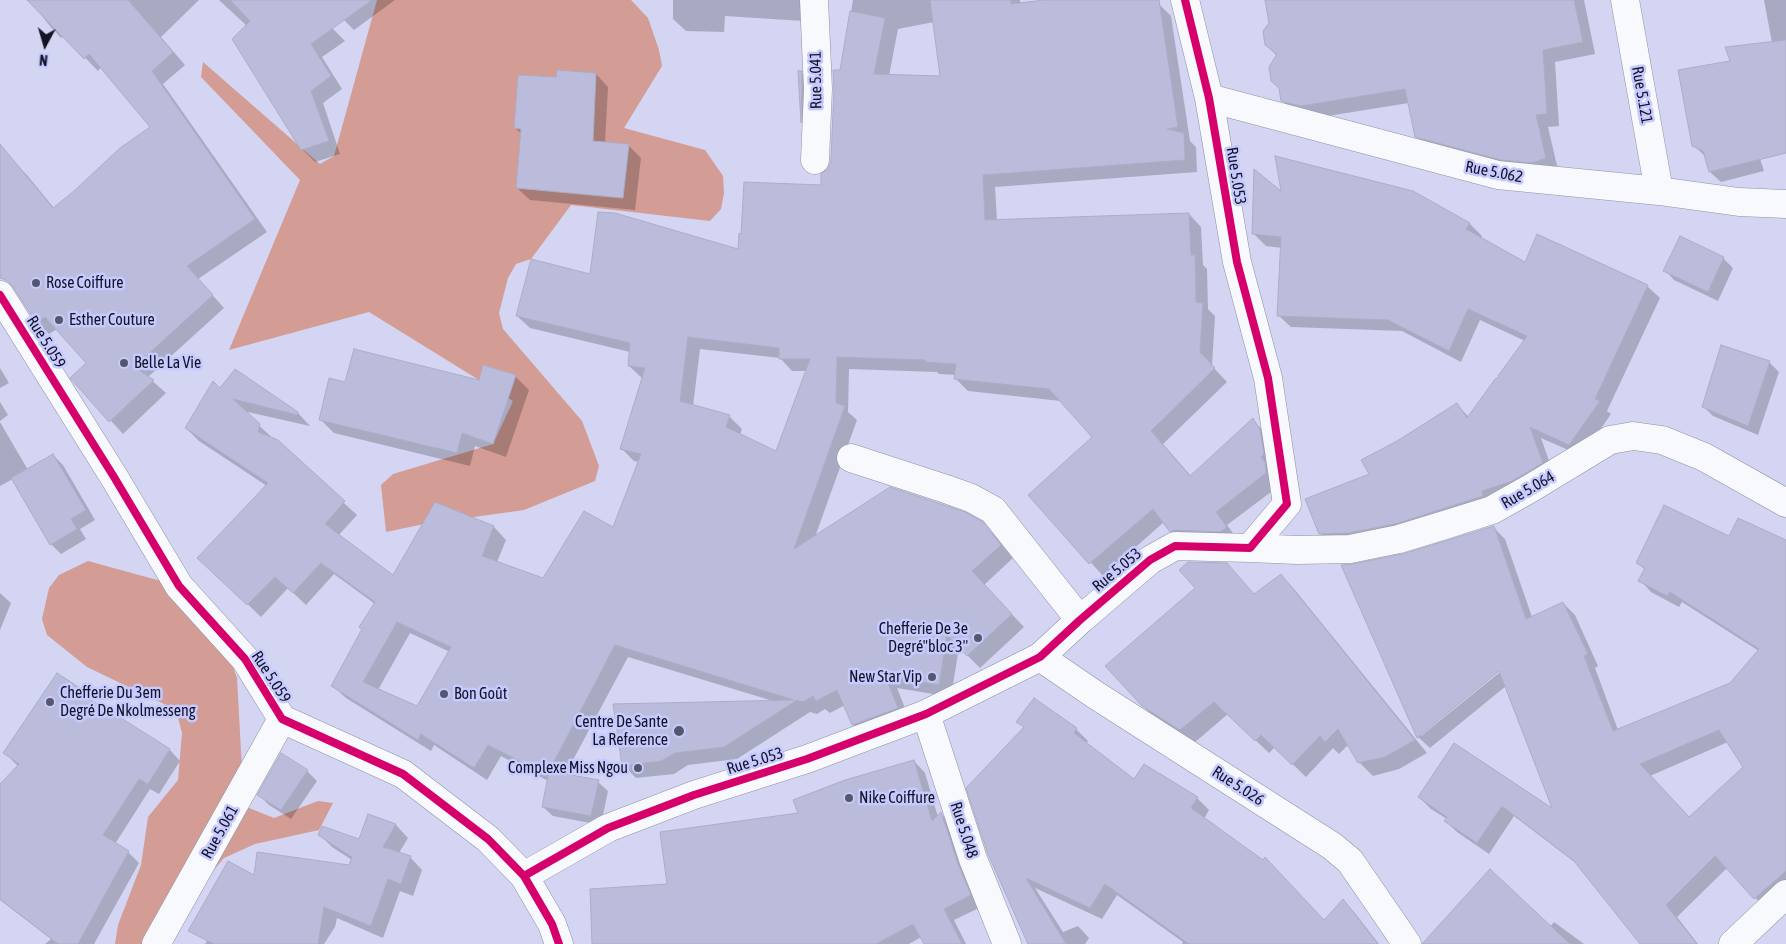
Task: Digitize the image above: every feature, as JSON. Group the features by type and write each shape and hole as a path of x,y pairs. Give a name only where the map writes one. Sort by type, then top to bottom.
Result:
{"street":[{"name":"Rue 5.041","path":"814,0 818,89 815,160"},
{"name":"Rue 5.053","path":"524,876 608,828 694,795 807,759 926,714 1040,657 1150,560 1175,546 1250,548 1287,504 1268,378 1237,262 1209,98 1185,0"},
{"name":"Rue 5.121","path":"1625,0 1659,191"},
{"name":"Rue 5.062","path":"1209,98 1498,175 1659,191 1739,202 1786,204"},
{"name":"Rue 5.059","path":"0,296 114,477 179,586 245,659 282,719 403,774 488,839 524,876 552,924 558,944"},
{"name":"Rue 5.064","path":"1250,548 1297,550 1350,549 1399,539 1492,510 1610,440 1634,436 1662,440 1704,457 1786,503"},
{"path":"851,458 972,498 993,510 1080,620"},
{"name":"Rue 5.026","path":"1040,657 1094,694 1332,846 1350,861 1407,944"},
{"name":"Rue 5.048","path":"926,714 973,859 1007,944"},
{"name":"Rue 5.061","path":"156,944 282,719"},
{"path":"1733,944 1786,894"}],"shaded area":[{"path":"377,0 631,0 648,18 659,50 662,66 624,128 705,150 723,176 724,193 721,209 710,221 571,205 531,259 516,264 508,278 499,313 503,329 582,421 599,466 595,481 524,510 424,524 386,532 381,485 393,474 493,444 513,401 369,312 229,350 300,180 201,77 203,62 320,164 334,156"},
{"path":"88,561 179,586 221,634 237,678 244,806 274,818 318,801 333,803 319,830 255,844 224,858 151,944 115,944 118,925 141,865 148,817 178,780 182,733 177,714 164,704 87,667 47,635 42,619 49,588 59,575"}],"building":[{"path":"27,0 128,0 173,52 152,71 255,219 187,266 213,295 134,367 154,380 109,422 70,378 86,363 45,317 36,322 13,287 8,281 0,278 0,144 53,208 120,148 150,127 89,54 84,59"},
{"path":"230,0 372,0 311,44 331,76 311,91 329,141 301,150 232,39 250,21"},
{"path":"930,0 1010,0 1011,4 1044,0 1159,0 1178,127 1167,129 1184,133 1185,160 983,175 985,220 1189,213 1191,255 1195,255 1196,302 1203,303 1200,352 1215,368 1151,431 1190,476 1253,418 1260,430 1264,454 1261,457 1265,462 1266,473 1216,512 1227,527 1220,532 1175,530 1170,532 1153,509 1089,564 1028,495 1092,437 1049,389 954,379 956,364 925,362 925,360 837,357 836,403 845,406 794,549 890,487 965,512 983,522 1001,545 972,571 1012,614 967,656 947,635 939,685 885,676 898,708 852,725 837,690 816,701 813,696 803,702 797,700 724,747 675,753 661,761 622,766 613,704 794,700 615,645 547,775 488,745 474,768 421,734 418,740 331,686 362,629 359,627 375,602 321,563 293,593 275,577 247,605 197,558 268,483 185,428 213,381 220,388 235,369 298,412 297,415 233,399 260,424 258,432 278,440 345,501 325,524 393,575 435,502 494,526 482,556 543,578 584,511 613,527 641,454 620,449 645,368 628,366 630,343 516,316 531,259 590,274 598,212 615,213 738,249 739,233 741,234 744,182 821,185 821,174 828,169 831,161 833,70 840,70 850,11 885,18 874,74 940,76","holes":["688,337 779,348 779,359 810,359 776,451 726,427 730,415 680,401","397,622 451,647 417,706 363,682"]},
{"path":"1265,0 1574,0 1583,42 1543,50 1547,114 1536,115 1546,158 1532,163 1501,160 1415,137 1405,89 1301,106 1281,101 1279,88 1271,81 1269,67 1277,54 1265,45 1263,31 1269,23"},
{"path":"1786,40 1786,153 1709,172 1703,151 1692,146 1678,70 1730,61 1725,47"},
{"path":"557,70 596,73 593,141 629,144 623,198 516,188 521,129 514,128 518,75 556,77"},
{"path":"798,71 802,71 801,123"},
{"path":"1275,156 1413,191 1470,223 1466,229 1525,262 1537,234 1648,285 1595,399 1600,401 1569,445 1530,427 1543,463 1512,481 1482,491 1483,496 1395,524 1348,533 1319,534 1305,499 1369,474 1361,460 1397,441 1457,403 1467,418 1495,379 1499,377 1527,336 1468,309 1449,351 1388,320 1277,316 1281,237 1252,234 1254,169 1281,191"},
{"path":"1680,236 1724,257 1708,292 1663,271"},
{"path":"1721,345 1770,361 1748,426 1702,407"},
{"path":"354,349 479,380 483,365 516,375 493,444 462,433 457,453 319,420 329,378 345,382"},
{"path":"53,454 86,510 71,519 77,529 50,545 11,478"},
{"path":"1664,505 1729,536 1738,518 1786,540 1786,871 1754,899 1715,856 1666,905 1697,944 1640,944 1574,861 1502,806 1477,843 1444,821 1447,817 1418,797 1454,743 1552,808 1499,671 1417,738 1341,565 1402,554 1494,526 1526,619 1563,602 1588,654 1584,656 1613,731 1730,683 1759,649 1670,592 1667,596 1638,581 1645,568 1636,563","holes":["1719,730 1743,767 1689,817 1640,764"]},
{"path":"1188,562 1227,563 1254,594 1281,574 1415,740 1385,757 1358,763 1338,729 1325,742 1320,736 1292,765 1261,735 1255,741 1214,702 1180,730 1142,706 1105,666 1195,588 1179,570"},
{"path":"57,673 80,688 77,692 170,749 148,784 139,779 103,835 129,851 78,944 58,944 0,899 0,784 19,764 3,753"},
{"path":"1034,698 1077,728 1074,733 1134,779 1144,764 1198,797 1191,808 1263,860 1265,857 1324,920 1343,899 1378,944 1189,944 1105,884 1090,908 1026,878 1066,944 1028,944 988,854 966,788 1024,727 1016,722"},
{"path":"281,753 308,770 281,810 257,795"},
{"path":"914,760 932,821 941,812 958,864 971,895 944,909 962,944 924,944 913,924 876,944 592,944 590,889 667,884 660,832 798,813 793,800 845,780"},
{"path":"549,771 599,780 591,816 542,807"},
{"path":"368,814 396,824 383,847 411,856 401,884 388,879 371,926 324,907 318,944 214,944 188,931 228,861 254,875 257,852 349,865 352,857 318,835 322,826 359,839"},
{"path":"1490,869 1570,944 1422,944"}],"cycle path":[{"path":"524,876 608,828 694,795 807,759 926,714 1040,657 1150,560 1175,546 1250,548 1287,504 1268,378 1237,262 1209,98 1185,0"},
{"path":"0,295 114,477 179,586 245,659 282,719 403,774 488,839 524,876 552,924 559,944"}],"place":[{"name":"Rose Coiffure","path":"36,283"},
{"name":"Esther Couture","path":"59,320"},
{"name":"Belle La Vie","path":"124,363"},
{"name":"Chefferie De 3e Degré''bloc 3''","path":"978,638"},
{"name":"New Star Vip","path":"932,677"},
{"name":"Bon Goût","path":"444,694"},
{"name":"Chefferie Du 3em Degré De Nkolmesseng","path":"50,702"},
{"name":"Centre De Sante La Reference","path":"679,731"},
{"name":"Complexe Miss Ngou","path":"638,768"},
{"name":"Nike Coiffure","path":"849,798"}]}
